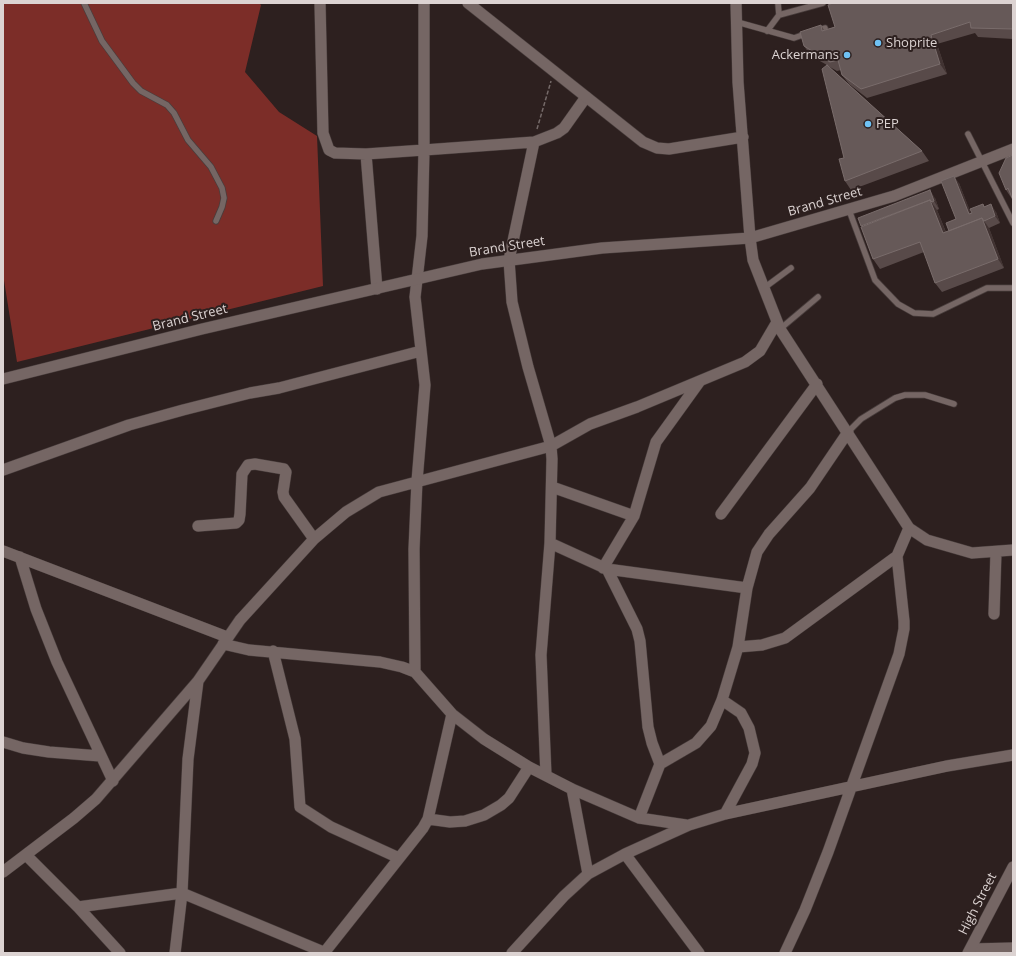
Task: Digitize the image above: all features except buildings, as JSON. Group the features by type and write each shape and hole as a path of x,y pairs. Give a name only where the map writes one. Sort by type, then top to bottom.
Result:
{"street":[{"path":"320,3 322,121 325,141 329,150 335,153 366,154 534,142 557,133 564,128 586,97"},
{"path":"415,672 414,549 417,481 425,385 416,308 417,280 422,236 424,150 424,3"},
{"path":"468,3 643,142 657,148 681,148 743,137"},
{"path":"736,3 738,82 750,238 753,260 779,325 909,528 918,535 945,546 972,553 1013,550"},
{"path":"534,142 509,260 512,302 528,367 551,446 552,486 550,544 541,655 546,775"},
{"name":"Brand Street","path":"3,379 202,329 482,264 602,248 750,238 894,196 1013,150"},
{"path":"366,154 377,289"},
{"path":"3,872 74,818 113,781 198,681 225,640 266,591 314,539 363,501 379,492 551,446 590,424 638,407 701,379 745,362 760,351 779,325"},
{"path":"3,470 129,425 250,393 279,388 421,351"},
{"path":"605,569 634,516 656,442 701,379"},
{"path":"721,514 817,384"},
{"path":"639,818 660,764 688,749 702,737 711,726 722,700 738,647 747,588 753,564 763,542 810,488 848,432"},
{"path":"198,526 236,523 240,514 242,474 248,465 255,464 284,470 286,472 283,492 284,497 314,539"},
{"path":"552,486 634,516"},
{"path":"785,953 817,881 902,640 904,621 897,556 909,528"},
{"path":"550,544 605,569 747,588"},
{"path":"3,551 249,650 380,662 415,672 452,714 484,739 529,767 572,789 639,818 689,825"},
{"path":"994,614 996,552"},
{"path":"738,647 762,645 785,638 897,556"},
{"path":"20,557 36,609 57,662 113,781"},
{"path":"605,569 637,629 640,641 648,727 653,748 660,764"},
{"path":"273,651 295,739 300,807 331,827 399,858"},
{"path":"175,953 182,893 188,759 198,681"},
{"path":"722,700 741,713 749,728 755,753 752,764 726,814"},
{"path":"78,907 182,893 325,953 423,828 428,819 452,714"},
{"path":"3,742 23,748 49,752 100,756"},
{"path":"512,953 564,896 588,874 625,854 689,825 726,814 947,766 1013,755"},
{"path":"428,819 450,822 465,821 484,815 501,805 509,798 529,767"},
{"path":"572,789 588,874"},
{"path":"625,854 699,953"},
{"path":"26,855 78,907 120,953"},
{"name":"High Street","path":"970,951 1013,867"},
{"path":"970,951 1013,948"}],"lane":[{"path":"84,3 102,41 133,83 141,91 167,105 174,113 188,140 211,167 222,188 224,198 216,221"},
{"path":"778,3 780,15"},
{"path":"767,31 780,15 823,3"},
{"path":"737,22 794,38 825,28"},
{"path":"968,134 1013,223"},
{"path":"848,210 875,280 898,304 914,313 933,314 987,288 1013,288"},
{"path":"764,288 791,268"},
{"path":"779,325 818,297"},
{"path":"848,432 861,420 895,398 905,395 925,395 954,404"}],"path":[{"path":"534,142 553,71"}],"shaded area":[{"path":"3,3 259,3 261,5 245,72 279,112 317,136 323,286 17,362 3,274"}],"place":[{"name":"Shoprite","path":"878,43"},
{"name":"Ackermans","path":"847,55"},
{"name":"PEP","path":"868,124"}]}
